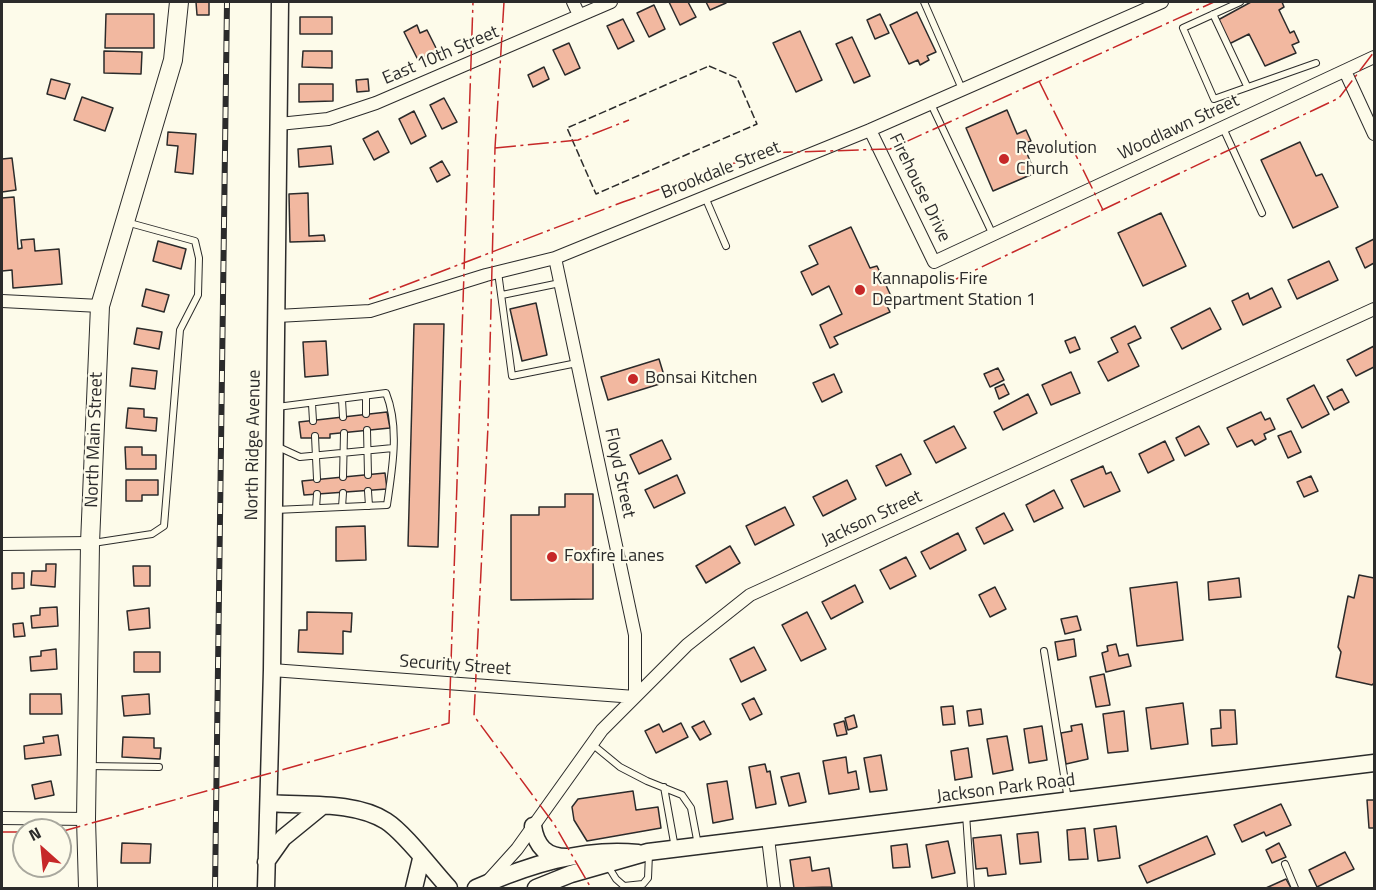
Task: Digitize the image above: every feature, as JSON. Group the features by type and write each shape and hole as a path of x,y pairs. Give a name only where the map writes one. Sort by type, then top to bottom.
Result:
{"main road":[{"name":"North Main Street","path":"88,888 86,819 90,543 100,306 173,60 179,2"}],"street":[{"name":"North Ridge Avenue","path":"266,888 272,670 272,510 277,316 280,2"},
{"path":"573,2 579,15"},
{"name":"East 10th Street","path":"279,124 328,119 376,103 611,2"},
{"name":"Brookdale Street","path":"277,316 370,311 498,272 555,258 870,130 1162,2"},
{"name":"Woodlawn Street","path":"934,262 1374,57"},
{"path":"1345,71 1374,134"},
{"name":"Firehouse Drive","path":"870,130 934,262"},
{"name":"Floyd Street","path":"555,258 635,635 635,697"},
{"path":"2,301 100,306"},
{"name":"Jackson Street","path":"477,888 500,870 592,744 635,697 687,645 750,595 1374,309"},
{"path":"2,544 90,543"},
{"name":"Security Street","path":"272,670 635,697"},
{"name":"Jackson Park Road","path":"536,888 571,874 645,853 1374,763"},
{"path":"269,803 357,809 374,815 388,822 449,888"},
{"path":"266,863 283,838 321,807"},
{"path":"2,818 86,819"},
{"path":"533,826 537,843 543,850 554,857 571,857"},
{"path":"768,837 774,888"},
{"name":"Jackson Park Road","path":"477,888 514,873 571,857 610,850 645,853"},
{"path":"414,888 421,859"}],"lane":[{"path":"924,2 963,90"},
{"path":"1240,2 1183,28 1214,99 1316,63"},
{"path":"1213,14 1247,86"},
{"path":"931,104 993,235"},
{"path":"1223,128 1262,213"},
{"path":"705,197 726,246"},
{"path":"90,543 152,534 164,526 180,330 198,295 199,258 195,241 125,222"},
{"path":"498,272 512,376 578,363"},
{"path":"502,295 561,283"},
{"path":"272,510 387,505 393,448 393,423 386,393 274,408"},
{"path":"366,396 366,414"},
{"path":"342,399 343,417"},
{"path":"312,404 313,421"},
{"path":"367,430 368,475"},
{"path":"344,433 344,477"},
{"path":"315,436 317,479"},
{"path":"273,445 300,457 393,448"},
{"path":"368,491 369,506"},
{"path":"342,507 343,492"},
{"path":"316,508 317,494"},
{"path":"1044,651 1068,801"},
{"path":"592,744 620,767 682,795 691,808 699,846"},
{"path":"87,766 159,767"},
{"path":"664,787 675,849"},
{"path":"966,813 971,888"},
{"path":"608,865 615,879 624,886 643,884 649,869 645,853"},
{"path":"1285,864 1295,888"}],"building":[{"path":"196,2 209,2 209,15 197,15"},
{"path":"669,2 688,2 696,17 680,25"},
{"path":"706,2 726,2 726,3 710,10"},
{"path":"1251,2 1282,2 1284,7 1279,10 1290,33 1294,31 1299,42 1292,45 1296,53 1265,66 1249,34 1229,44 1218,20"},
{"path":"654,5 665,29 649,37 637,13"},
{"path":"917,12 936,52 927,56 929,60 920,65 918,60 909,64 890,25"},
{"path":"106,14 154,14 154,48 105,48"},
{"path":"880,14 889,33 875,39 867,20"},
{"path":"300,17 332,17 332,34 300,34"},
{"path":"623,19 634,41 618,49 607,26"},
{"path":"417,25 420,33 427,30 437,50 418,60 404,32"},
{"path":"800,31 822,80 796,92 773,43"},
{"path":"852,37 870,76 854,83 836,44"},
{"path":"569,43 580,68 565,75 553,50"},
{"path":"104,51 142,52 141,74 104,73"},
{"path":"303,51 332,51 332,68 302,67"},
{"path":"544,67 549,79 533,87 528,75"},
{"path":"51,79 70,84 65,99 47,94"},
{"path":"368,79 369,91 357,92 356,80"},
{"path":"299,84 333,84 333,101 299,102"},
{"path":"82,97 113,108 105,131 74,120"},
{"path":"444,98 457,122 442,129 430,105"},
{"name":"Revolution Church","path":"1007,110 1017,134 1026,130 1031,141 1023,144 1035,173 993,191 966,128"},
{"path":"414,111 426,136 411,144 399,119"},
{"path":"378,131 389,152 374,160 363,139"},
{"path":"168,132 196,134 193,174 175,172 178,146 167,145"},
{"path":"1300,142 1316,176 1322,174 1338,207 1293,228 1261,160"},
{"path":"331,146 333,164 299,167 298,149"},
{"path":"12,158 16,190 2,192 2,159"},
{"path":"442,161 450,175 437,182 430,168"},
{"path":"308,193 309,236 324,235 325,241 290,242 289,194"},
{"path":"14,197 18,249 22,248 21,240 34,239 35,251 59,249 62,284 13,288 12,270 2,271 2,198"},
{"path":"1161,213 1186,266 1143,286 1118,233"},
{"name":"Kannapolis Fire Department Station 1","path":"851,227 870,268 877,266 891,296 884,300 890,312 834,337 838,344 830,348 820,325 842,314 829,286 812,295 801,272 818,264 809,246"},
{"path":"1374,239 1374,263 1365,268 1356,248"},
{"path":"158,241 186,249 181,269 153,261"},
{"path":"1329,261 1338,280 1297,299 1288,280"},
{"path":"1272,288 1281,307 1243,325 1232,301 1248,293 1250,299"},
{"path":"146,289 169,295 164,312 142,306"},
{"path":"536,303 547,355 522,361 510,309"},
{"path":"1210,308 1221,329 1182,349 1171,328"},
{"path":"414,324 444,324 438,547 408,546"},
{"path":"1135,326 1141,338 1128,344 1139,366 1108,381 1098,362 1118,352 1111,338"},
{"path":"137,328 162,332 159,349 134,344"},
{"path":"1075,337 1080,349 1070,353 1065,341"},
{"path":"326,341 328,375 305,377 303,342"},
{"path":"1374,346 1374,367 1356,376 1347,360"},
{"name":"Bonsai Kitchen","path":"659,359 666,382 608,400 601,377"},
{"path":"132,368 157,371 155,389 130,386"},
{"path":"998,368 1004,380 990,387 984,374"},
{"path":"1071,372 1080,393 1051,405 1042,385"},
{"path":"834,374 842,392 822,402 813,383"},
{"path":"1004,384 1009,394 999,399 995,388"},
{"path":"1314,385 1329,414 1302,428 1287,399"},
{"path":"1342,389 1349,402 1334,410 1327,397"},
{"path":"1028,394 1037,413 1003,430 994,412"},
{"path":"128,408 144,409 144,417 157,418 156,431 126,428"},
{"path":"387,412 390,428 330,434 330,438 301,438 299,422"},
{"path":"1261,412 1265,420 1270,418 1275,429 1264,434 1266,439 1255,445 1252,440 1237,447 1227,428"},
{"path":"954,426 966,448 936,463 924,441"},
{"path":"1199,426 1209,444 1185,456 1176,438"},
{"path":"1291,431 1301,452 1288,458 1278,436"},
{"path":"662,440 671,459 639,474 630,455"},
{"path":"1165,441 1174,460 1148,473 1139,454"},
{"path":"125,447 142,447 142,455 156,455 156,469 126,469"},
{"path":"901,454 911,474 886,486 876,466"},
{"path":"1103,466 1106,474 1111,472 1120,491 1084,507 1071,480"},
{"path":"385,473 387,489 304,495 302,481"},
{"path":"677,475 685,493 654,508 645,490"},
{"path":"1311,476 1318,491 1304,497 1297,482"},
{"path":"126,480 158,480 158,495 142,495 142,501 126,501"},
{"path":"847,480 856,499 823,516 813,497"},
{"path":"1054,490 1063,508 1034,522 1026,505"},
{"name":"Foxfire Lanes","path":"565,494 593,494 593,599 511,600 511,515 539,515 539,507 565,507"},
{"path":"785,507 794,525 755,545 746,526"},
{"path":"1004,513 1013,530 984,544 976,528"},
{"path":"365,526 366,560 336,561 336,527"},
{"path":"958,533 966,550 930,569 921,552"},
{"path":"730,546 740,563 706,583 696,566"},
{"path":"906,557 916,576 890,589 880,570"},
{"path":"46,564 56,564 55,587 31,585 32,571 46,571"},
{"path":"133,566 150,566 150,586 134,586"},
{"path":"12,573 24,573 24,588 12,589"},
{"path":"1359,575 1374,578 1374,683 1372,685 1336,677 1341,652 1338,647 1348,596 1354,598"},
{"path":"1239,578 1241,597 1209,600 1208,582"},
{"path":"1177,582 1183,640 1137,646 1130,588"},
{"path":"855,585 863,602 831,619 822,602"},
{"path":"995,587 1006,609 990,617 979,595"},
{"path":"57,607 58,626 32,628 31,616 40,615 40,608"},
{"path":"149,608 150,628 129,630 127,611"},
{"path":"307,612 352,613 351,632 343,631 343,654 298,652 299,630 307,630"},
{"path":"807,612 826,649 801,661 782,625"},
{"path":"1077,616 1081,630 1065,634 1061,619"},
{"path":"23,623 25,636 14,637 13,624"},
{"path":"1074,639 1076,656 1058,660 1055,642"},
{"path":"1116,644 1119,656 1128,654 1131,666 1106,672 1102,653 1108,651 1107,646"},
{"path":"754,647 766,670 741,682 730,659"},
{"path":"56,649 57,669 31,671 30,657 41,656 41,651"},
{"path":"134,652 160,652 160,672 134,672"},
{"path":"1104,674 1110,705 1096,707 1090,677"},
{"path":"30,694 61,694 62,714 30,714"},
{"path":"149,694 150,714 124,716 122,696"},
{"path":"754,698 762,714 750,720 742,704"},
{"path":"1183,703 1188,744 1151,749 1146,708"},
{"path":"953,706 955,724 943,725 941,707"},
{"path":"981,709 983,724 969,726 967,711"},
{"path":"1220,710 1235,710 1237,744 1212,746 1211,729 1221,728"},
{"path":"1124,711 1128,751 1108,753 1103,714"},
{"path":"854,715 857,727 848,730 845,718"},
{"path":"704,721 711,734 700,740 692,727"},
{"path":"844,721 847,734 837,736 834,724"},
{"path":"681,723 688,737 656,753 645,731 659,724 663,732"},
{"path":"1082,724 1088,759 1066,764 1061,733 1072,731 1071,726"},
{"path":"1042,726 1047,760 1029,763 1024,729"},
{"path":"58,735 61,755 25,759 24,746 44,743 43,737"},
{"path":"1007,736 1013,770 993,774 987,739"},
{"path":"123,737 154,738 154,748 161,748 160,759 122,757"},
{"path":"968,748 972,777 955,780 951,751"},
{"path":"881,755 887,790 870,792 864,758"},
{"path":"846,757 848,773 856,771 859,789 829,794 823,761"},
{"path":"765,764 767,772 770,771 776,804 756,808 749,767"},
{"path":"799,773 806,802 789,806 781,777"},
{"path":"51,781 54,795 35,799 32,785"},
{"path":"727,781 733,819 713,823 707,784"},
{"path":"633,791 636,810 658,807 661,828 587,841 574,820 572,807 578,799"},
{"path":"1367,800 1374,800 1374,828 1369,828"},
{"path":"1281,804 1291,825 1266,836 1264,832 1242,842 1234,825"},
{"path":"1116,826 1120,858 1098,861 1094,829"},
{"path":"1085,828 1088,859 1069,860 1067,830"},
{"path":"1038,832 1041,862 1020,864 1017,834"},
{"path":"1001,835 1006,874 988,876 987,868 976,869 973,838"},
{"path":"1207,836 1215,854 1147,883 1139,866"},
{"path":"948,841 955,873 932,878 926,845"},
{"path":"122,843 151,844 150,863 121,863"},
{"path":"1279,843 1286,857 1272,863 1266,850"},
{"path":"907,844 910,867 893,868 891,846"},
{"path":"1345,852 1354,869 1317,887 1309,870"},
{"path":"810,857 812,871 829,868 832,887 794,888 790,860"},
{"path":"1286,879 1291,888 1266,888"}],"railway":[{"path":"215,888 227,2"}],"fence":[{"path":"709,66 737,78 757,124 596,194 567,128 709,66"}],"power":[{"path":"72,829 449,723 473,2"},
{"path":"504,2 495,148 488,426 474,716 554,824 591,888"},
{"path":"369,299 623,202 763,153 890,149 1214,2"},
{"path":"952,281 1339,98 1374,52"},
{"path":"1039,81 1103,210"},
{"path":"495,148 578,140 629,120"},
{"path":"2,832 12,832"}],"place":[{"name":"Revolution Church","path":"1004,159"},
{"name":"Kannapolis Fire Department Station 1","path":"860,290"},
{"name":"Bonsai Kitchen","path":"633,379"},
{"name":"Foxfire Lanes","path":"552,557"}]}
